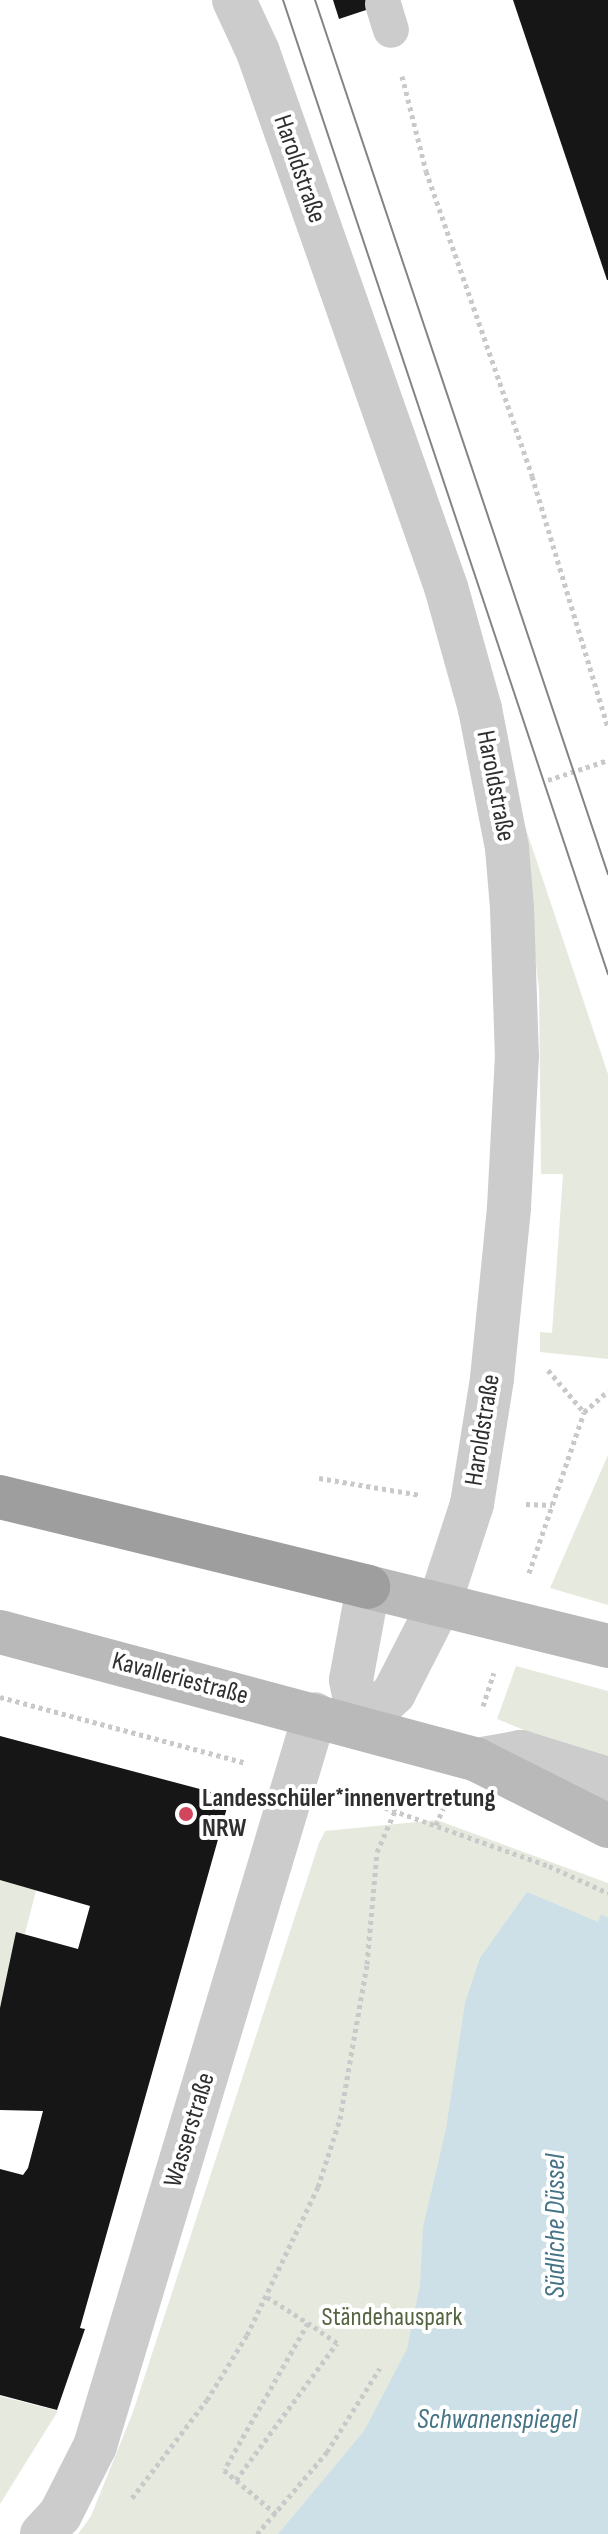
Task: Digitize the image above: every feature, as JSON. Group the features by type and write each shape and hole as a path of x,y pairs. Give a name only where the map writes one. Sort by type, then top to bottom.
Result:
{"highway":[{"path":"0,1497 368,1587"}],"main road":[{"path":"368,1587 608,1646"},
{"name":"Kavalleriestraße","path":"0,1632 360,1726"},
{"path":"360,1726 477,1760 608,1826"}],"street":[{"name":"Haroldstraße","path":"234,0 258,52 446,587 480,709 507,848 517,1055 506,1254 472,1504 439,1605 394,1693 360,1726"},
{"path":"360,1726 351,1680 368,1587"},
{"name":"Wasserstraße","path":"42,2534 60,2515 95,2446 315,1714"},
{"path":"477,1760 521,1752 608,1779"}],"path":[{"path":"387,17 426,171 532,476 608,727"},
{"path":"544,782 608,760"},
{"path":"544,1366 584,1412"},
{"path":"0,1697 296,1777 395,1811 608,1893"},
{"path":"127,2504 207,2400 267,2297 318,2187 340,2119 367,1964 377,1852 395,1811"},
{"path":"236,2480 337,2343 267,2297"},
{"path":"276,2514 224,2470 308,2323"},
{"path":"257,2534 327,2452 380,2368"}],"green space":[{"path":"525,826 608,1074 608,1359 540,1352 540,1332 552,1333 563,1174 541,1174 539,989 519,827"},
{"path":"608,1455 608,1605 550,1588"},
{"path":"516,1666 608,1691 608,1764 497,1719"},
{"name":"Ständehauspark","path":"437,1820 608,1883 608,2534 78,2534 91,2516 133,2412 325,1831"},
{"path":"0,1877 37,1887 0,2030"},
{"path":"0,2396 58,2411 0,2504"}],"water":[{"name":"Schwanenspiegel","path":"527,1892 598,1922 601,1914 608,1918 608,2534 278,2534 364,2431 407,2349 420,2285 423,2227 446,2129 465,2003 480,1958"}],"building":[{"path":"333,0 393,0 393,1 339,19"},
{"path":"513,0 608,0 608,280 607,280"},
{"path":"0,1736 230,1797 80,2328 85,2329 57,2410 0,2395 0,2169 23,2175 28,2168 43,2111 0,2110 0,2008 16,1932 78,1949 90,1906 0,1880"}],"tram line":[{"path":"283,0 608,974"},
{"path":"315,0 608,874"}],"place":[{"name":"Landesschüler*innenvertretung NRW","path":"186,1814"}],"water label":[{"name":"Südliche Düssel","path":"556,2226"}]}
